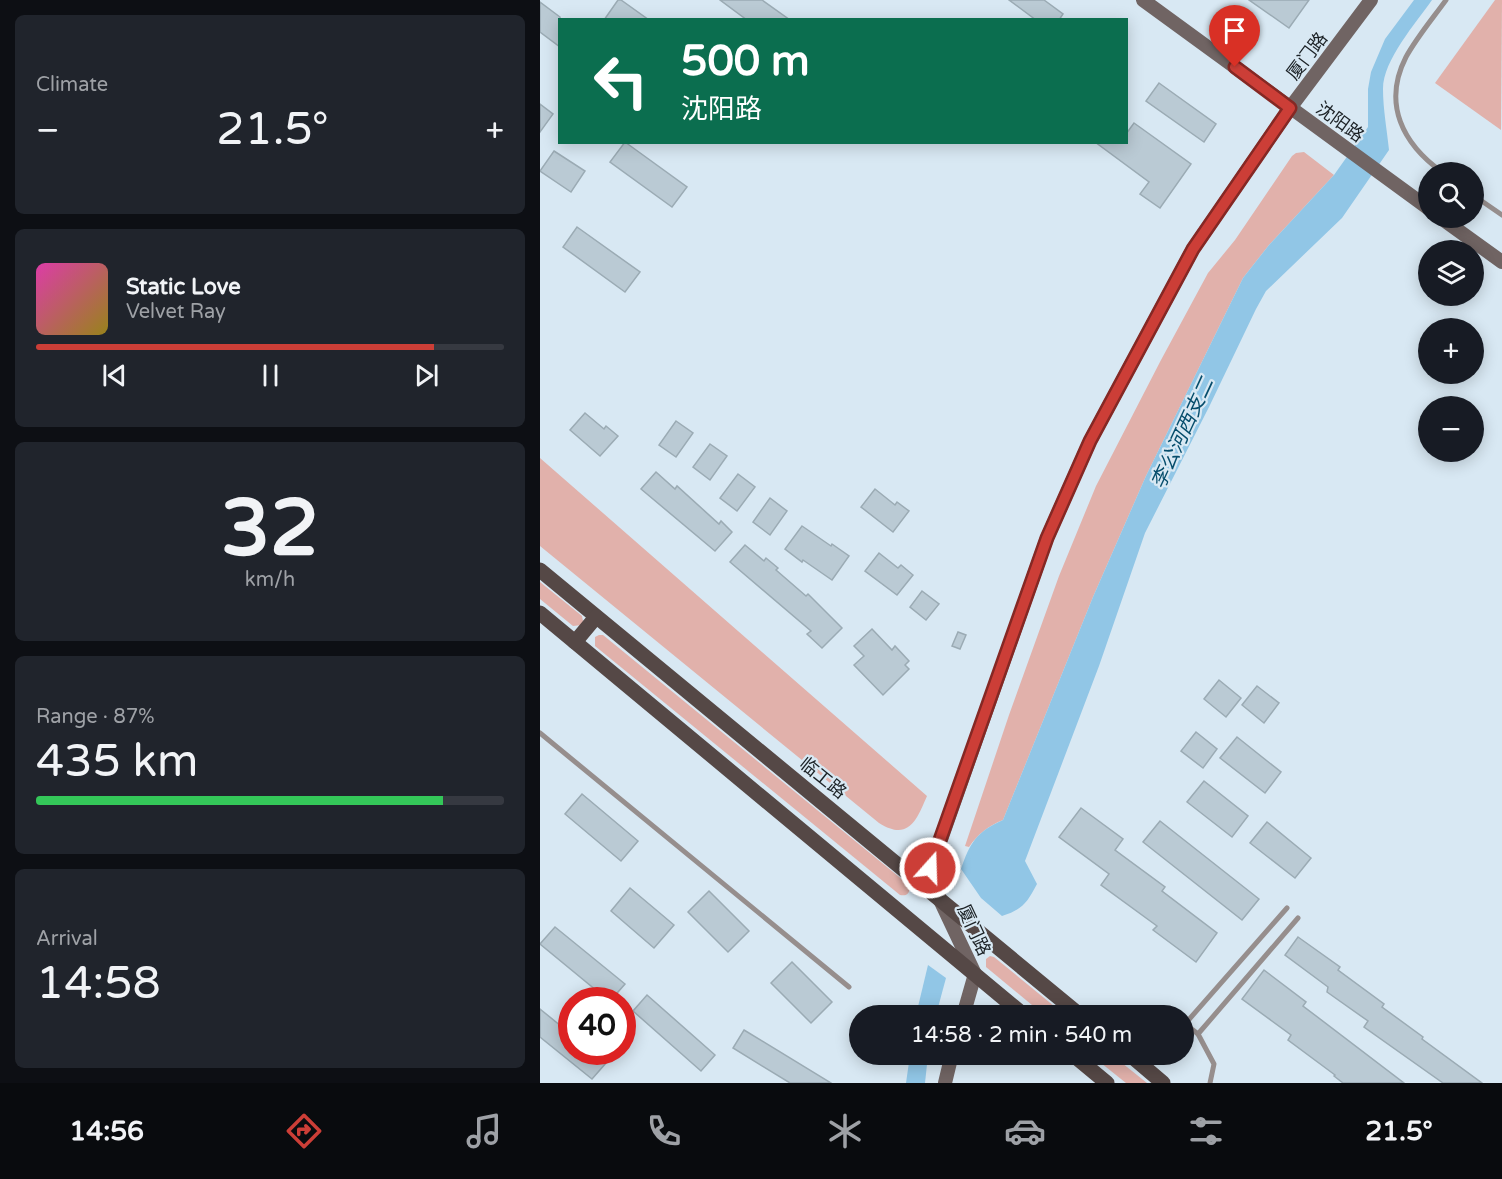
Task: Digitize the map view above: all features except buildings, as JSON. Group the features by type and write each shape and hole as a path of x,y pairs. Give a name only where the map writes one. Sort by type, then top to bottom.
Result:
{"main road":[{"name":"临工路","path":"540,570 1068,1005"},
{"path":"540,613 1012,1005"},
{"path":"575,642 596,617"},
{"path":"1085,1065 1107,1083"},
{"path":"1142,1065 1163,1083"}],"street":[{"name":"沈阳路","path":"1143,0 1418,201"},
{"name":"厦门路","path":"966,1005 975,974 940,900 930,868 1047,538 1090,441 1193,249 1290,108 1371,0"},
{"path":"1455,228 1502,262"},
{"path":"945,1083 949,1065"}],"lane":[{"path":"1430,162 1420,154 1403,131 1396,96 1398,81 1406,58 1446,0"},
{"path":"1484,203 1502,215"},
{"path":"540,733 849,987"},
{"path":"1194,1013 1287,908"},
{"path":"1198,1034 1298,918"},
{"path":"1194,1031 1198,1034 1214,1064 1210,1083"}],"shaded area":[{"path":"1495,0 1502,0 1501,130 1435,83"},
{"path":"1304,152 1334,175 1269,245 1243,278 1146,476 1093,597 1003,820 984,831 969,847 965,846 1059,576 1096,486 1208,273 1235,240 1292,156"},
{"path":"540,458 927,796 915,820 905,829 898,830 879,823 540,546"},
{"path":"540,582 582,616 582,625 573,626 540,599"},
{"path":"603,635 909,885 908,894 900,895 595,646 595,637"},
{"path":"990,956 994,957 1053,1005 1032,1005 986,967 986,959"},
{"path":"1104,1065 1124,1065 1147,1083 1126,1083"}],"water":[{"name":"李公河西支二","path":"1414,0 1432,0 1401,42 1384,78 1384,112 1389,150 1342,218 1266,291 1256,309 1145,533 1099,666 1025,861 1037,884 1024,905 1002,916 981,898 961,869 971,845 986,829 1003,820 1093,597 1146,476 1243,278 1269,245 1334,175 1368,127 1368,89 1371,72 1385,39"},
{"path":"928,965 946,978 939,1005 918,1005"},
{"path":"909,1065 927,1065 925,1083 906,1083"}],"route":[{"path":"930,868 1047,538 1090,441 1193,249 1290,108 1235,67"}]}
